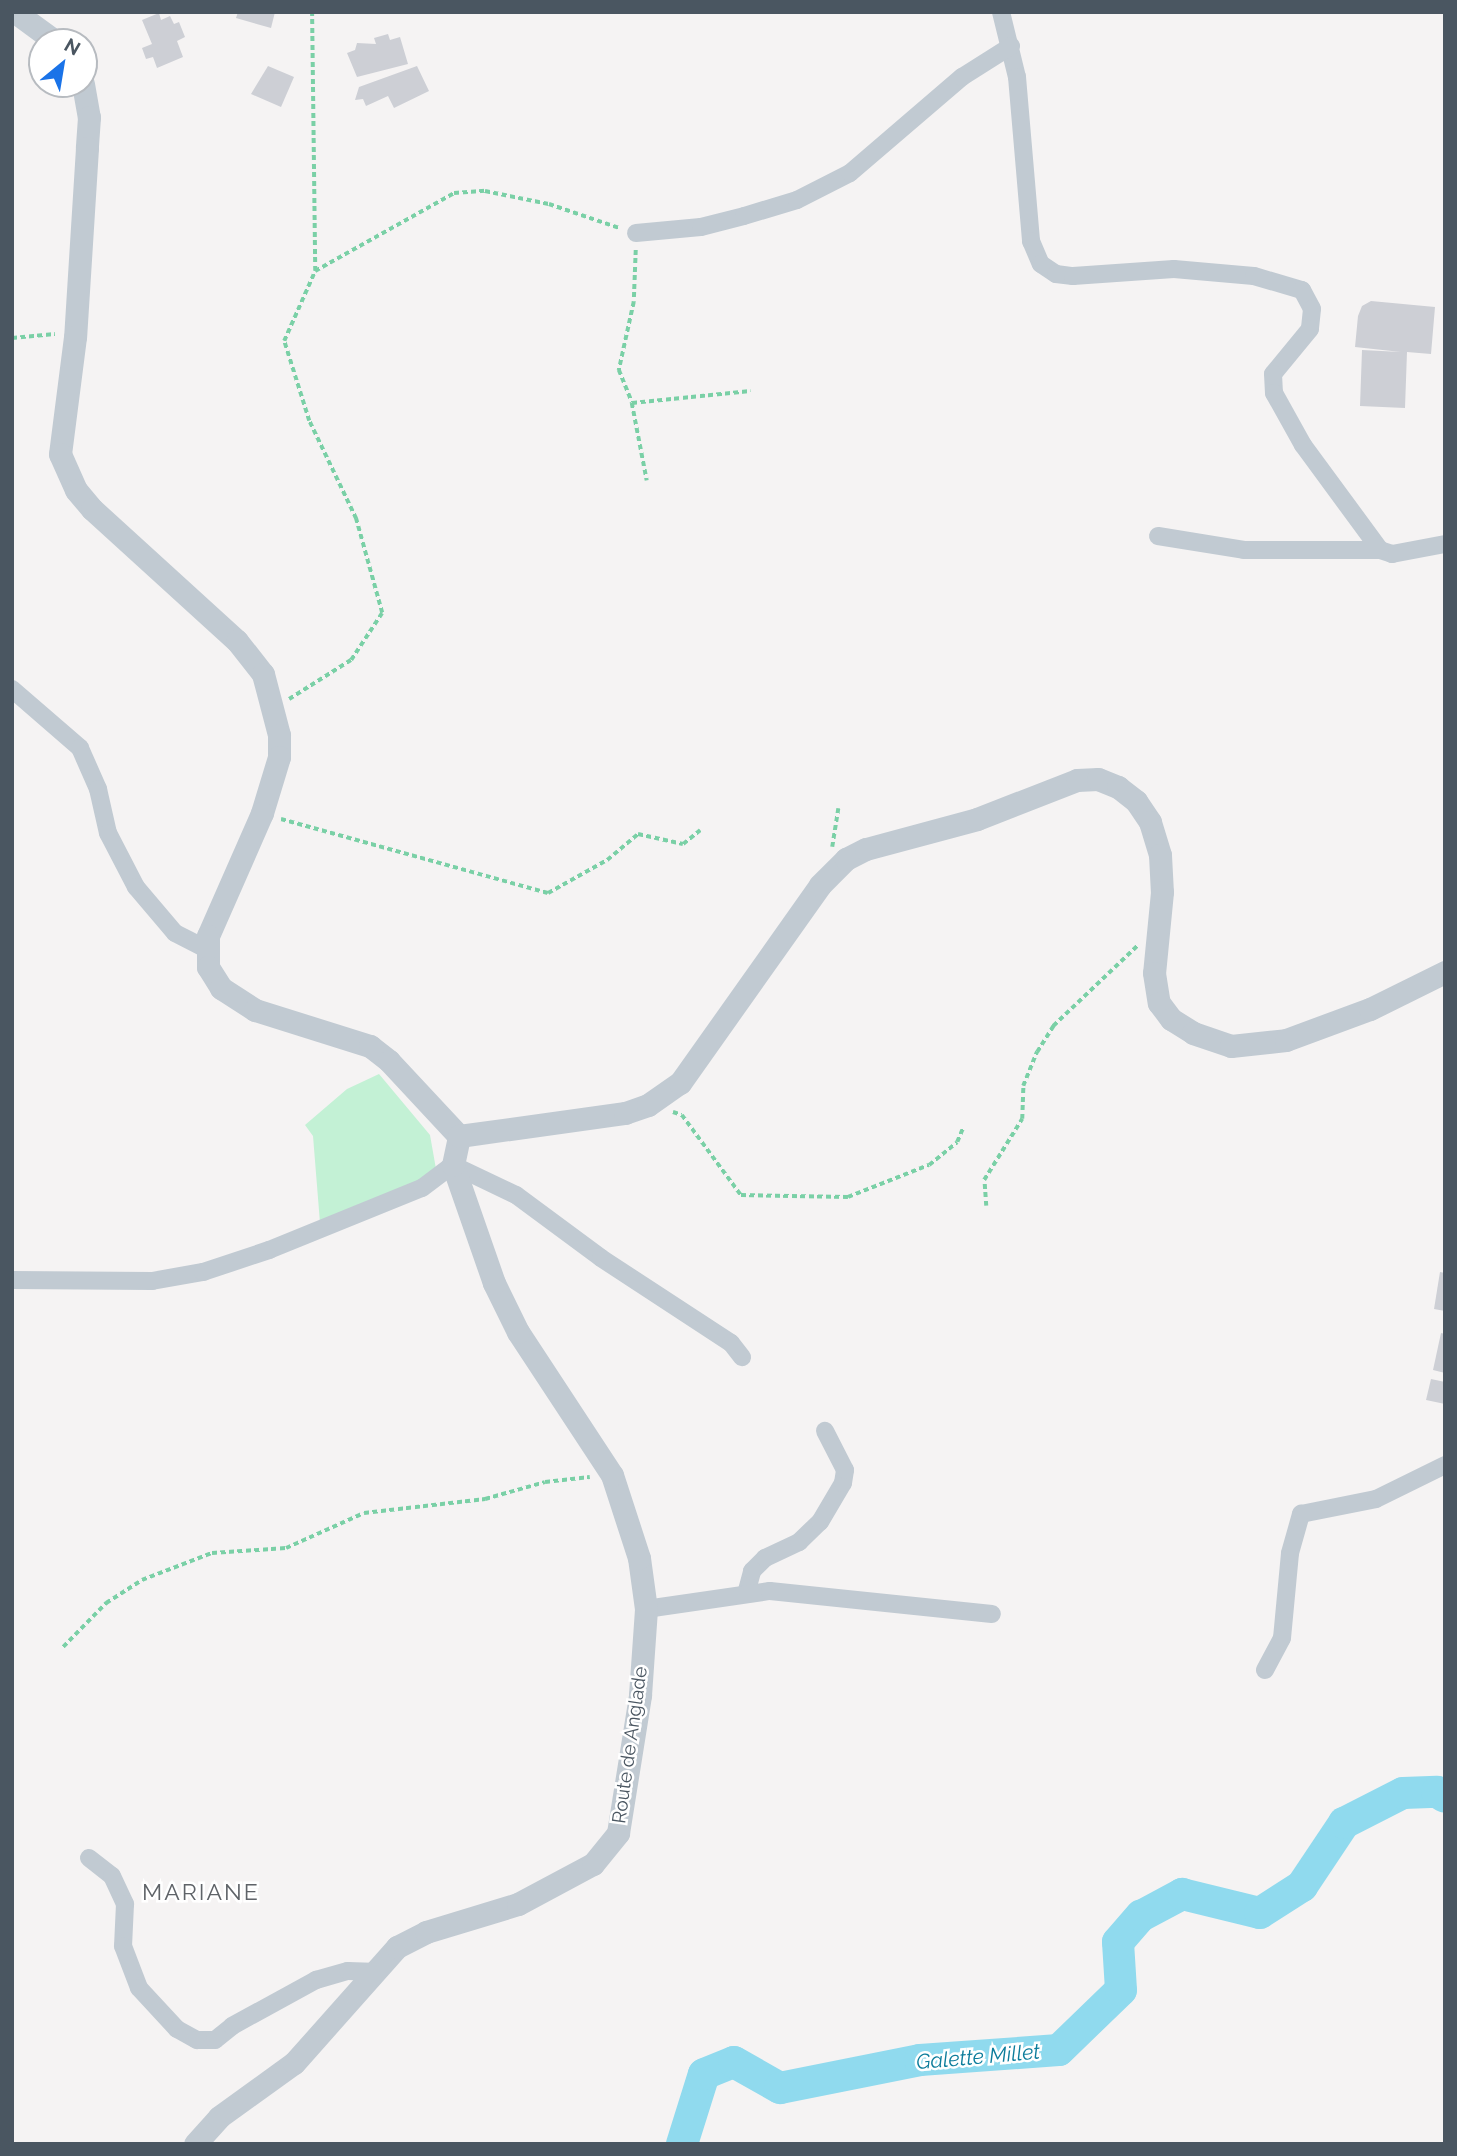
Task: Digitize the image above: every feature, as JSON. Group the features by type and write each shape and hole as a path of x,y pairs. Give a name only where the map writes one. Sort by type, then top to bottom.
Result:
{"street":[{"path":"15,12 37,28"},
{"path":"1002,12 1011,46 1031,242 1041,264 1056,274 1073,276 1174,269 1254,276 1302,290 1312,309 1310,329 1273,374 1274,393 1303,445 1380,550"},
{"path":"636,233 701,228 797,200 873,157 917,112 1011,46"},
{"path":"86,98 89,117 75,337 60,434 60,454 71,480 92,509 237,641 263,674 275,708 279,757 262,813 216,912 206,949 208,967 221,989 255,1010 370,1046 390,1061 459,1136"},
{"path":"1158,536 1185,537 1234,549 1380,550 1392,554 1445,544"},
{"path":"12,689 80,748 98,789 108,833 136,887 174,933 206,949"},
{"path":"459,1136 625,1113 659,1098 680,1083 834,869 866,849 977,819 1077,780 1098,779 1136,801 1150,822 1160,855 1161,922 1154,973 1160,1003 1171,1019 1193,1033 1231,1046 1286,1040 1370,1009 1445,972"},
{"path":"12,1280 152,1281 203,1272 269,1251 422,1188 453,1165 459,1136"},
{"path":"453,1165 516,1195 601,1258 731,1343 742,1357"},
{"name":"Route de Anglade","path":"195,2144 219,2118 294,2063 397,1947 426,1932 519,1904 593,1864 618,1832 640,1695 646,1609 639,1558 612,1475 518,1332 494,1283 453,1165"},
{"path":"746,1594 752,1571 765,1558 799,1542 820,1522 843,1483 845,1470 825,1431"},
{"path":"1265,1670 1282,1638 1290,1553 1301,1514 1376,1499 1445,1465"},
{"path":"646,1609 746,1594 793,1592 992,1614"},
{"path":"89,1858 112,1877 125,1904 123,1946 139,1989 177,2029 197,2040 215,2040 232,2026 316,1980 348,1971 372,1972"}],"path":[{"path":"275,708 351,660 382,613 356,519 309,421 284,341 315,271 312,12"},
{"path":"315,271 454,193 485,191 549,204 636,233 634,302 619,370 632,402 647,481"},
{"path":"12,338 48,333 75,337"},
{"path":"632,402 750,391"},
{"path":"834,869 831,841 838,808"},
{"path":"262,813 548,893 607,860 638,834 683,844 701,830"},
{"path":"986,1206 984,1180 1021,1119 1023,1086 1037,1052 1054,1027 1161,922"},
{"path":"659,1098 682,1115 741,1195 848,1196 929,1165 957,1142 962,1128"},
{"path":"63,1647 106,1603 142,1580 212,1553 286,1548 364,1513 485,1499 545,1482 612,1475"}],"green space":[{"path":"379,1074 430,1135 436,1169 433,1179 320,1223 313,1136 305,1125 347,1089"}],"building":[{"path":"238,12 275,12 271,28 236,18"},
{"path":"159,13 161,20 170,16 174,24 179,22 185,37 177,41 183,57 157,68 153,57 146,59 142,48 152,44 142,20"},
{"path":"388,34 390,40 400,37 408,64 357,77 347,53 355,50 357,43 376,44 374,38"},
{"path":"268,66 294,77 281,107 251,94"},
{"path":"417,66 429,91 394,108 388,96 366,106 363,99 355,100 359,87"},
{"path":"1371,301 1435,307 1431,354 1407,352 1405,408 1360,406 1362,350 1401,352 1355,347 1358,316 1362,306"},
{"path":"1440,1272 1445,1273 1445,1311 1434,1309"},
{"path":"1441,1333 1445,1334 1445,1373 1433,1370"},
{"path":"1431,1379 1445,1382 1445,1404 1426,1400"}],"waterway":[{"name":"Galette Millet","path":"682,2144 704,2074 734,2062 780,2088 920,2060 1059,2050 1121,1990 1118,1942 1141,1916 1182,1894 1260,1913 1302,1886 1344,1823 1403,1793 1437,1792 1445,1797"}],"district":[{"name":"MARIANE","path":"201,1892"}]}
